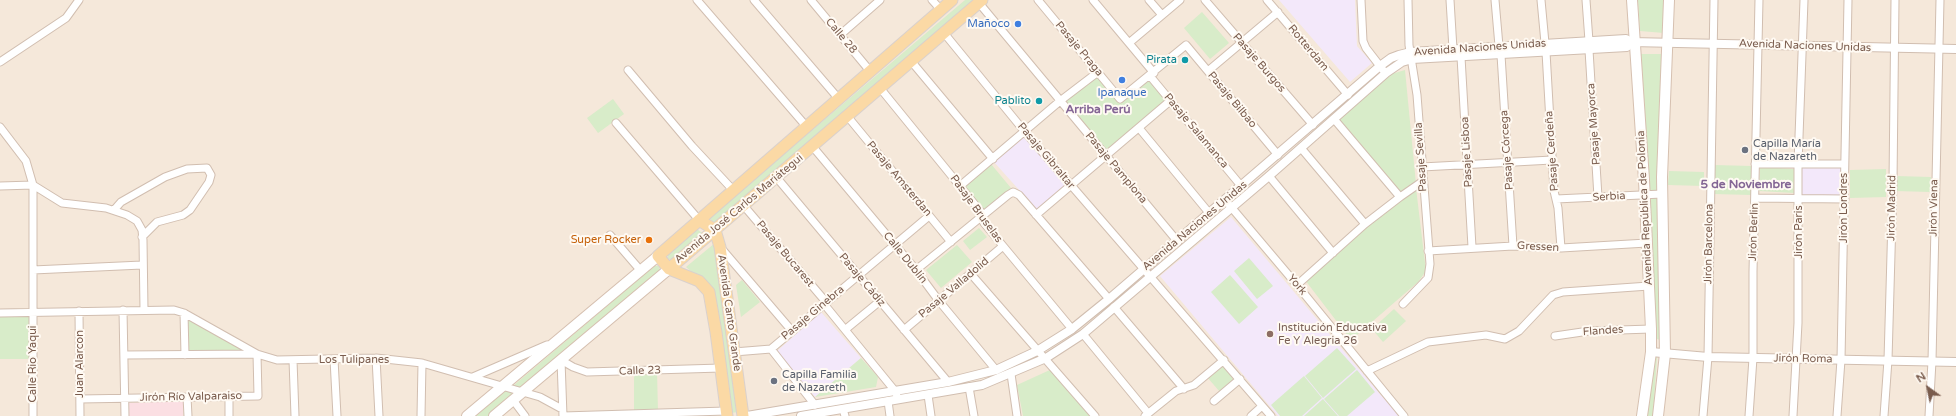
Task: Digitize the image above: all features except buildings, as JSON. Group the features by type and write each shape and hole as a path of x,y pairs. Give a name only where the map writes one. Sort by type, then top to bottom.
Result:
{"main road":[{"name":"Avenida José Carlos Mariátegui","path":"467,416 641,271 952,0"},
{"name":"Avenida República de Polonia","path":"1632,0 1633,42 1645,199 1651,329 1651,352 1642,416"},
{"name":"Avenida República de Polonia","path":"1658,416 1664,354 1662,198 1669,0"},
{"name":"Avenida José Carlos Mariátegui","path":"494,416 777,178 980,1"},
{"path":"1645,199 1662,198"},
{"path":"699,220 715,230"},
{"name":"Avenida Canto Grande","path":"715,230 720,247 742,416"},
{"name":"Avenida Canto Grande","path":"658,256 669,269 699,281 709,292 721,368 726,413"}],"street":[{"path":"0,62 66,18 79,0"},
{"path":"697,0 806,126"},
{"path":"754,0 838,98"},
{"name":"Calle 28","path":"811,0 870,71"},
{"path":"840,35 880,0"},
{"path":"932,0 940,10"},
{"name":"Pasaje Praga","path":"1038,0 1120,99 1152,74"},
{"name":"Pasaje Salamanca","path":"1093,0 1129,43 1170,101 1242,187"},
{"path":"1149,0 1162,16"},
{"path":"1129,43 1180,0"},
{"name":"Pasaje Burgos","path":"1205,0 1313,126"},
{"name":"Rotterdam","path":"1267,0 1348,95"},
{"path":"1361,0 1363,41 1366,48 1386,73"},
{"name":"Pasaje Sevilla","path":"1403,304 1428,278 1430,264 1417,95 1411,56 1408,0"},
{"path":"1450,0 1453,49"},
{"path":"1495,0 1499,46"},
{"path":"1541,0 1545,43"},
{"path":"1586,0 1589,41"},
{"name":"Jirón Barcelona","path":"1703,416 1708,357 1714,0"},
{"name":"Jirón Berlin","path":"1749,416 1753,358 1753,272 1759,0"},
{"name":"Jirón Paris","path":"1793,416 1796,358 1799,199 1798,164 1804,0"},
{"name":"Jirón Londres","path":"1837,416 1841,360 1848,0"},
{"name":"Jirón Madrid","path":"1884,416 1888,360 1893,183 1895,0"},
{"name":"Jirón Viena","path":"1929,416 1932,361 1940,0"},
{"name":"Pasaje Pamplona","path":"980,1 1060,101 1178,242"},
{"path":"1208,71 1278,12"},
{"name":"Pasaje Gibraltar","path":"944,33 1071,186 1151,276 1271,416"},
{"name":"Avenida Naciones Unidas","path":"747,416 948,382 996,370 1038,351 1072,329 1145,270 1391,58 1453,49 1626,39 1633,42 1848,48 1956,49"},
{"name":"Avenida Naciones Unidas","path":"802,416 844,413 888,401 982,385 1046,358 1083,334 1270,176 1386,73 1411,56 1461,57 1589,50 1627,47 1633,42"},
{"name":"Pasaje Bilbao","path":"1152,74 1186,45 1278,155"},
{"name":"Pasaje Mayorca","path":"1589,50 1598,197"},
{"name":"Pasaje Cerdeña","path":"1546,52 1552,160 1561,248"},
{"name":"Pasaje Córcega","path":"1501,55 1513,246"},
{"name":"Pasaje Lisboa","path":"1461,57 1472,247"},
{"path":"911,61 993,159"},
{"path":"628,70 692,146 733,190"},
{"path":"960,186 1060,101 1098,72"},
{"name":"Pasaje Bruselas","path":"880,88 981,212 984,223 1072,329"},
{"path":"1036,215 1170,101"},
{"name":"Pasaje Amsterdan","path":"848,117 951,242"},
{"path":"1334,119 1400,196"},
{"path":"616,123 699,220"},
{"name":"Calle Rio Yaqui","path":"0,127 26,161 33,185 33,416"},
{"path":"1139,128 1210,214"},
{"name":"Calle Dublín","path":"813,147 916,270 939,301 996,370"},
{"path":"1301,148 1365,224"},
{"path":"1422,167 1552,160"},
{"path":"1755,164 1844,164"},
{"path":"114,210 121,202 165,177 187,169 207,168 211,175 210,182 190,210 183,216 157,222 142,237"},
{"path":"1270,176 1333,253"},
{"name":"Pasaje Cádiz","path":"777,178 948,382"},
{"path":"1297,285 1365,224 1400,196 1423,181"},
{"path":"0,186 33,185 62,203 94,206 114,210 137,221 142,230 144,310"},
{"path":"916,270 1008,194 1013,192 1019,195 1109,299"},
{"name":"Serbia","path":"1556,199 1598,197 1645,199"},
{"path":"1755,198 1845,199"},
{"name":"York","path":"1226,201 1404,416"},
{"name":"Pasaje Bucarest","path":"744,206 895,390"},
{"name":"Pasaje Ginebra","path":"771,349 929,216"},
{"path":"610,235 641,271"},
{"name":"Gressen","path":"1428,250 1513,246 1561,248 1647,243"},
{"name":"Pasaje Valladolid","path":"904,330 1003,246"},
{"path":"720,247 792,331"},
{"path":"33,270 142,265"},
{"path":"971,274 1038,351 1046,358 1095,416"},
{"path":"1368,371 1428,342 1486,335 1505,339 1519,332 1552,295 1563,292 1649,286"},
{"path":"846,329 880,302"},
{"path":"1114,307 1184,388"},
{"path":"123,310 125,416"},
{"name":"Los Tulipanes","path":"0,313 174,310 184,313 257,354 277,360 376,358 422,363 540,397 562,413"},
{"name":"Juan Alarcon","path":"79,311 80,416"},
{"path":"184,313 185,355"},
{"name":"Flandes","path":"1554,336 1590,331 1651,329"},
{"path":"1083,334 1146,415 1176,391 1194,385 1224,360"},
{"path":"474,378 558,340"},
{"path":"734,352 771,349 815,405"},
{"name":"Jirón Roma","path":"1651,352 1708,357 1956,362"},
{"path":"124,355 257,354"},
{"name":"Jirón Río Valparaiso","path":"80,399 125,397 258,396 257,354"},
{"path":"376,358 379,416"},
{"path":"334,359 336,416"},
{"path":"293,360 295,416"},
{"path":"561,360 562,413 726,413"},
{"name":"Calle 23","path":"561,360 572,367 587,372 721,368"},
{"path":"421,416 422,363"},
{"path":"1011,374 1017,416"},
{"path":"1214,400 1240,379"},
{"path":"969,387 974,416"},
{"path":"895,390 898,399"},
{"path":"928,395 931,416"},
{"path":"229,396 229,416"},
{"path":"187,397 188,416"},
{"path":"513,400 526,416"},
{"path":"888,401 890,416"},
{"path":"1251,416 1262,406"}],"shaded area":[{"path":"0,0 1956,0 1956,416 0,416"},
{"path":"1279,0 1355,0 1357,46 1372,63 1350,82"},
{"path":"1024,137 1066,185 1037,210 994,162"},
{"path":"1800,166 1842,166 1843,198 1800,197"},
{"name":"Institución Educativa Fe Y Alegria 26","path":"1231,217 1400,416 1278,416 1160,276"},
{"path":"821,312 861,358 815,397 776,352"},
{"path":"183,401 183,416 129,416 129,403"}],"green space":[{"path":"965,0 978,0 718,226 709,218"},
{"path":"1638,0 1666,0 1664,33 1640,31"},
{"path":"1202,12 1229,43 1210,59 1184,28"},
{"path":"1641,54 1663,54 1660,199 1660,340 1655,338 1650,186"},
{"path":"1405,70 1416,184 1399,195 1336,121 1388,75"},
{"path":"1098,74 1120,101 1150,78 1168,101 1108,154 1064,100"},
{"path":"613,99 624,114 598,133 587,118"},
{"path":"991,164 1011,188 982,213 962,187"},
{"path":"1714,165 1752,166 1751,195 1713,194"},
{"path":"1760,167 1795,169 1794,193 1759,191"},
{"path":"1886,169 1886,197 1850,198 1850,170"},
{"path":"1669,171 1704,172 1704,186 1668,185"},
{"path":"1896,176 1931,177 1930,192 1895,191"},
{"path":"1416,188 1426,271 1418,282 1351,340 1305,280 1385,209"},
{"path":"979,228 987,237 970,250 963,241"},
{"path":"697,229 702,233 674,259 671,260 668,258 668,254"},
{"path":"715,243 738,412 731,413 712,289 686,267"},
{"path":"957,245 972,262 941,288 926,270"},
{"path":"1249,258 1273,286 1257,299 1234,271"},
{"path":"654,266 658,266 660,269 659,272 523,388 513,386"},
{"path":"1230,275 1258,307 1239,324 1211,292"},
{"path":"742,280 760,302 741,317 736,285"},
{"path":"1394,309 1406,321 1383,342 1372,329"},
{"path":"0,317 29,317 30,359 0,359"},
{"path":"187,318 247,351 187,352"},
{"path":"1337,348 1356,369 1323,398 1305,376"},
{"path":"1655,354 1657,357 1653,416 1646,416"},
{"path":"861,358 878,377 876,387 815,397"},
{"path":"1222,365 1234,380 1220,392 1207,377"},
{"path":"1052,369 1091,416 1023,416 1017,385"},
{"path":"1357,370 1375,392 1347,416 1339,416 1324,399"},
{"path":"657,371 658,411 634,411 634,372"},
{"path":"1304,376 1322,398 1302,416 1280,416 1271,405"},
{"path":"506,390 514,393 490,416 476,416"},
{"path":"1323,399 1338,416 1304,416"}],"place":[{"name":"Mañoco","path":"1018,24"},
{"name":"Pirata","path":"1185,60"},
{"name":"Ipanaque","path":"1122,80"},
{"name":"Pablito","path":"1039,101"},
{"name":"Capilla María de Nazareth","path":"1745,150"},
{"name":"Super Rocker","path":"649,240"},
{"name":"Institución Educativa Fe Y Alegria 26","path":"1270,334"},
{"name":"Capilla Familia de Nazareth","path":"774,381"}],"district":[{"name":"Arriba Perú","path":"1098,110"},
{"name":"5 de Noviembre","path":"1746,185"}]}
